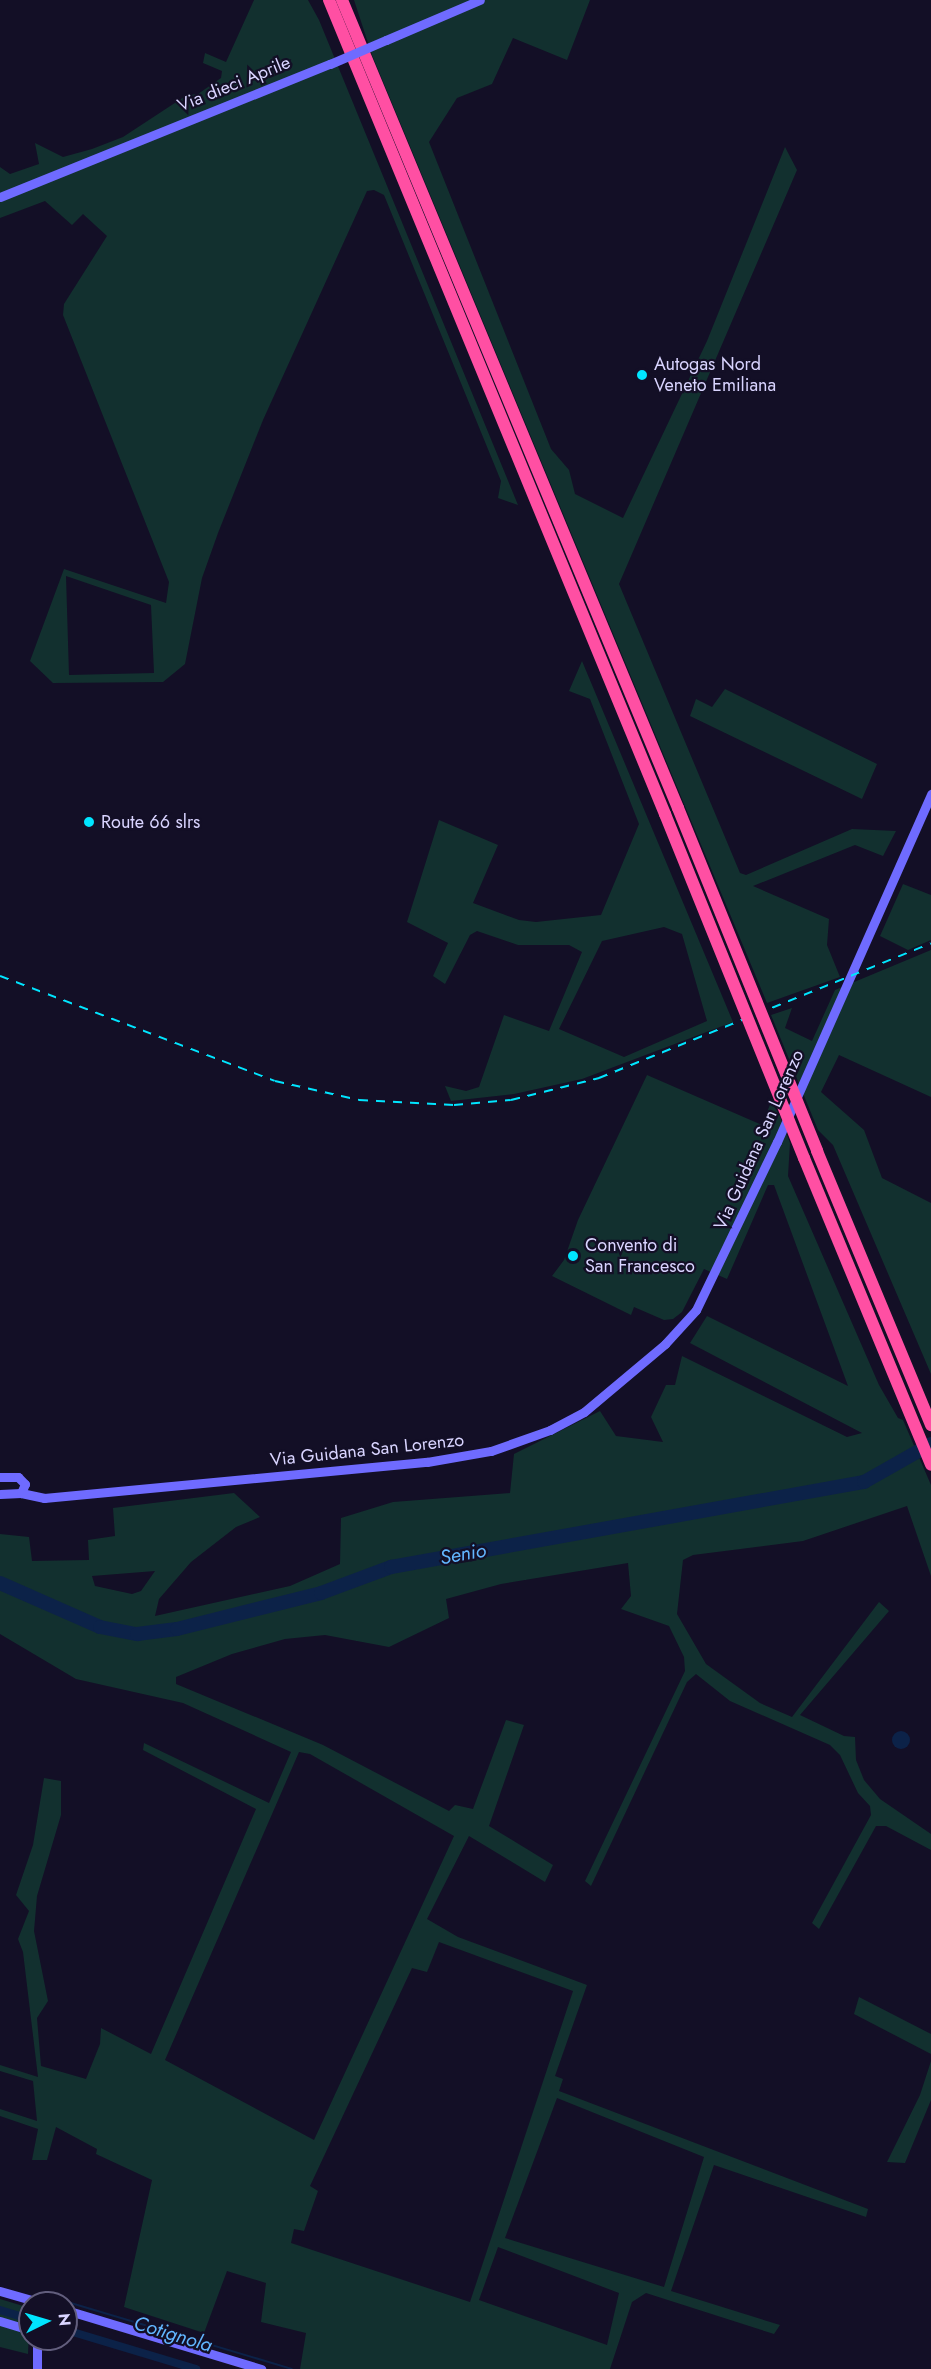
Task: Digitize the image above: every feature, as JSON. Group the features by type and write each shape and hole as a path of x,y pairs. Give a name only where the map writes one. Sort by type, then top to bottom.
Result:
{"highway":[{"path":"322,0 372,104"},
{"path":"329,0 931,1465"},
{"path":"344,0 931,1425"}],"street":[{"name":"Via dieci Aprile","path":"0,197 330,64 480,0"},
{"name":"Via Guidana San Lorenzo","path":"0,1477 18,1477 23,1488 38,1492 68,1494 427,1462 490,1451 550,1430 584,1412 665,1344 696,1310 743,1216 931,794"},
{"path":"0,1494 23,1488"},
{"path":"0,2290 18,2296"},
{"path":"78,2314 261,2369"},
{"path":"0,2321 18,2326"},
{"path":"37,2351 37,2369"}],"green space":[{"path":"254,0 308,0 319,20 518,505 498,498 501,481 384,195 374,190 367,191 263,420 218,533 202,578 185,664 163,682 53,683 30,661 64,569 166,603 169,582 63,315 64,304 107,236 83,214 72,225 45,201 0,218 0,167 10,174 39,164 35,143 63,157 123,137 187,95 198,94 221,78 222,71 203,63 205,53 226,62","holes":["66,576 151,605 154,673 69,675"]},
{"path":"354,0 590,0 567,60 513,38 492,84 457,98 429,142 551,449 569,470 575,494 623,518 707,341 785,147 797,170 619,584 740,873 746,875 852,829 896,831 883,856 855,845 753,886 829,919 827,945 840,977 767,1003 372,55"},
{"path":"582,661 733,1022 582,1079 514,1094 451,1101 445,1086 466,1091 479,1087 504,1015 549,1031 582,952 569,945 518,945 477,931 470,935 445,984 433,976 448,943 407,922 439,820 498,845 473,903 519,920 536,922 601,915 639,824 590,699 569,691","holes":["664,927 682,934 707,1021 624,1057 559,1029 602,941"]},
{"path":"725,689 877,764 862,799 690,716 696,699 712,707"},
{"path":"903,884 931,895 931,940 908,950 880,936"},
{"path":"931,950 931,1097 839,1055 821,1092 864,1130 882,1178 931,1203 931,1374 833,1145 818,1130 771,1015 792,1008 785,1028 812,1041 835,990"},
{"path":"647,1075 762,1125 771,1102 779,1114 790,1143 788,1176 879,1385 898,1418 903,1420 931,1485 931,1576 907,1506 803,1541 693,1555 683,1560 677,1614 706,1664 760,1703 792,1717 879,1602 889,1611 800,1715 844,1736 855,1737 856,1760 864,1780 880,1799 931,1834 931,1850 886,1826 876,1826 819,1929 812,1923 871,1815 870,1806 858,1793 840,1755 830,1745 730,1701 696,1674 687,1682 591,1886 585,1881 685,1671 684,1657 669,1626 621,1609 631,1596 628,1563 501,1584 446,1599 449,1618 389,1647 325,1635 285,1639 232,1654 176,1677 176,1684 323,1745 449,1811 455,1805 473,1809 506,1720 524,1725 489,1826 553,1865 545,1882 469,1836 427,1919 458,1937 587,1985 555,2076 563,2079 559,2091 868,2209 866,2217 714,2165 671,2291 780,2325 774,2334 646,2293 632,2302 610,2369 300,2369 306,2333 261,2322 266,2283 227,2271 204,2333 124,2307 152,2180 96,2154 97,2149 56,2127 47,2160 32,2160 38,2129 0,2116 0,2109 37,2121 33,2081 0,2071 0,2065 38,2077 23,1952 18,1939 29,1911 16,1895 33,1845 44,1778 61,1781 61,1815 37,1896 34,1931 48,2001 37,2018 41,2066 86,2079 100,2044 101,2028 151,2054 256,1809 143,1750 144,1743 269,1803 291,1752 183,1703 76,1679 0,1634 0,1534 29,1537 32,1561 89,1560 88,1540 115,1536 113,1508 234,1493 260,1517 236,1527 191,1562 159,1599 155,1616 290,1586 340,1564 341,1518 393,1502 510,1493 514,1454 600,1411 616,1436 663,1442 651,1417 666,1385 675,1385 682,1356 847,1437 862,1433 690,1343 707,1316 848,1386 774,1185 768,1185 727,1279 704,1269 682,1312 673,1319 664,1320 634,1307 631,1315 552,1276 564,1260 578,1220","holes":["155,1571 141,1591 132,1594 95,1586 92,1576","299,1752 310,1754 454,1836 314,2140 165,2060","439,1942 573,1991 470,2302 291,2243 294,2229 304,2231 318,2191 310,2186 412,1968 427,1972","557,2098 704,2157 664,2287 505,2238","498,2247 619,2293 607,2345 479,2300"]},
{"path":"859,1997 931,2034 931,2054 854,2014"},
{"path":"931,2061 931,2100 905,2163 887,2162 920,2095"},
{"path":"0,2299 18,2304 18,2351 28,2351 28,2354 0,2347"}],"water":[{"path":"901,1731 907,1734 910,1740 907,1746 901,1749 895,1746 892,1740 895,1734"}],"waterway":[{"name":"Senio","path":"0,1583 100,1627 137,1634 177,1629 321,1593 391,1567 864,1482 931,1444"},
{"name":"Cotignola","path":"78,2305 292,2369"},
{"path":"0,2310 18,2315"},
{"path":"78,2334 196,2369"}],"railway":[{"path":"0,976 275,1081 359,1100 454,1105 511,1100 599,1078 931,943"}],"place":[{"name":"Autogas Nord Veneto Emiliana","path":"642,375"},
{"name":"Route 66 slrs","path":"89,822"},
{"name":"Convento di San Francesco","path":"573,1256"}]}
